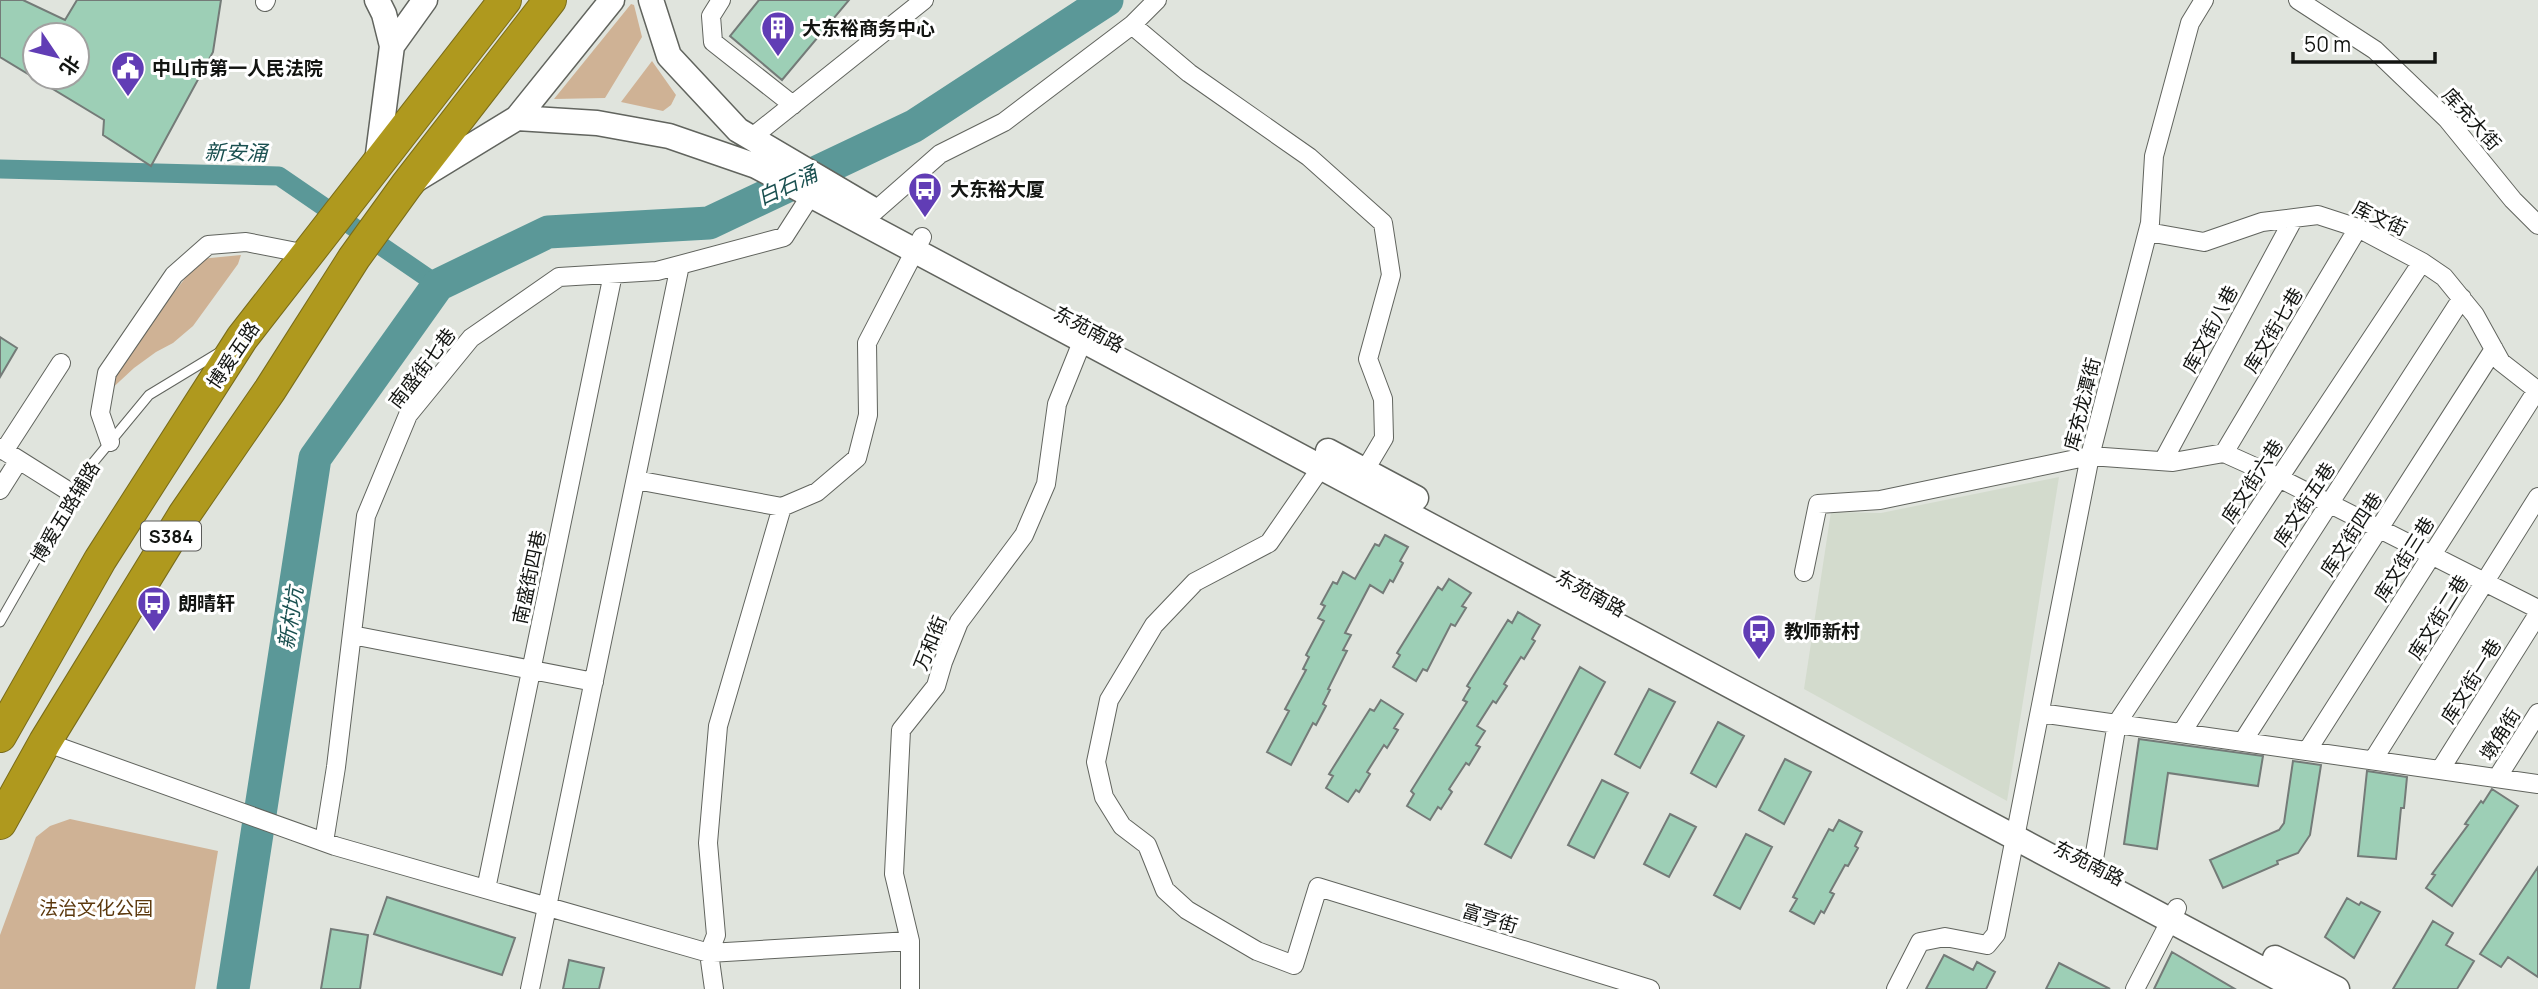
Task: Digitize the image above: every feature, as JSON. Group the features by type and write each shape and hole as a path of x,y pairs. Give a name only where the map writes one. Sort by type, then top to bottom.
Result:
{"highway":[{"name":"博爱五路","path":"0,736 100,560 242,338 505,0"},
{"name":"S384","path":"0,823 45,742 184,515 270,390 354,258 406,186 550,0"}],"street":[{"path":"377,0 393,46 377,162"},
{"path":"393,46 425,0"},
{"path":"406,186 517,118 612,0"},
{"path":"651,0 669,56 738,130 760,143 828,197"},
{"path":"721,0 712,16 713,42 793,105"},
{"path":"760,143 793,105 924,0"},
{"path":"875,211 940,154 1004,122 1132,24 1157,0"},
{"name":"库充龙潭街","path":"2018,826 2090,456 2148,232 2154,156 2190,23 2204,0"},
{"name":"库充大街","path":"2298,0 2375,50 2447,119 2513,200 2538,225"},
{"path":"1132,24 1189,73 1309,157 1384,223 1391,275 1368,359 1383,399 1384,438 1365,470"},
{"path":"517,118 597,123 669,136 746,162 828,197"},
{"name":"东苑南路","path":"828,197 875,211 919,244"},
{"name":"东苑南路","path":"828,197 1326,460 2299,989"},
{"name":"南盛街七巷","path":"324,842 336,766 366,516 408,415 471,338 559,277 657,271 784,237 828,197"},
{"name":"库文街","path":"2148,232 2204,242 2262,222 2318,215 2358,229 2422,262 2444,277 2475,315 2501,362 2537,390"},
{"name":"库文街八巷","path":"2163,461 2294,218"},
{"name":"库文街七巷","path":"2224,453 2358,229"},
{"path":"110,442 100,413 107,373 174,275 208,244 316,242"},
{"path":"636,480 782,507 817,492 857,457 868,415 867,343 919,244"},
{"name":"库文街六巷","path":"2118,723 2422,262"},
{"path":"530,989 680,265"},
{"name":"南盛街四巷","path":"486,889 613,274"},
{"name":"库文街五巷","path":"2182,732 2462,298"},
{"name":"万和街","path":"911,989 910,941 894,874 901,730 936,686 960,622 991,576 1024,535 1046,484 1058,404 1085,334"},
{"name":"库文街四巷","path":"2243,741 2494,349"},
{"path":"0,490 8,453 61,363"},
{"name":"库文街三巷","path":"2307,751 2537,390"},
{"path":"8,453 73,494"},
{"path":"1804,572 1818,504 1880,500 2090,456 2173,462 2224,453 2279,478 2538,611"},
{"name":"东苑南路","path":"1326,460 1365,470 2018,826 2337,989"},
{"name":"富亨街","path":"1326,460 1269,543 1195,582 1154,625 1109,699 1096,762 1104,797 1122,826 1147,845 1165,890 1187,910 1256,951 1294,965 1318,887 1650,989"},
{"name":"库文街二巷","path":"2373,760 2538,497"},
{"path":"714,989 709,953 716,935 708,843 718,726 782,507"},
{"name":"库文街一巷","path":"2440,770 2538,611"},
{"path":"352,635 594,682"},
{"path":"2040,713 2538,784"},
{"name":"墩角街","path":"2497,778 2538,713"},
{"path":"2093,865 2118,723"},
{"path":"45,742 324,842 709,953 910,941"},
{"path":"1896,989 1920,942 1945,937 1987,945 1996,934 2018,826"},
{"path":"2135,989 2177,908"}],"lane":[{"name":"博爱五路辅路","path":"0,622 87,470 149,395 242,338"}],"shaded area":[{"path":"2059,477 2007,801 1804,689 1831,512 1881,513"}],"green space":[{"path":"631,4 634,5 642,37 605,98 554,99"},
{"path":"652,61 676,95 671,105 663,111 621,102"},
{"path":"241,255 238,264 193,326 173,343 134,368 107,393 110,375 200,259"},
{"name":"法治文化公园","path":"70,819 218,851 195,989 0,989 0,935 36,837 50,826"}],"building":[{"name":"中山市第一人民法院","path":"0,0 23,0 65,20 77,0 221,0 213,52 151,166 103,135 104,120 56,91 91,91 91,21 21,21 21,70 0,57"},
{"name":"大东裕商务中心","path":"759,0 849,0 782,80 730,36"},
{"path":"0,337 17,348 0,377"},
{"path":"1385,535 1408,547 1400,561 1403,563 1393,582 1390,580 1383,593 1370,585 1345,633 1351,635 1343,650 1347,651 1328,689 1330,690 1323,704 1326,706 1316,725 1313,723 1291,765 1267,752 1289,711 1285,709 1306,670 1303,669 1309,657 1306,655 1324,621 1318,618 1325,606 1321,604 1333,582 1337,584 1343,572 1355,579 1375,544 1379,546"},
{"path":"1449,579 1471,593 1462,606 1466,608 1455,626 1451,624 1427,671 1423,669 1416,681 1393,667 1400,655 1397,653 1438,587 1442,590"},
{"path":"1518,612 1540,625 1532,639 1535,641 1504,684 1507,686 1496,703 1493,701 1477,726 1485,731 1476,745 1480,747 1449,789 1452,792 1441,809 1438,807 1430,820 1407,806 1414,794 1411,791 1467,702 1463,700 1470,688 1467,686 1508,620 1512,623"},
{"path":"1580,667 1605,682 1511,858 1485,844"},
{"path":"1649,689 1675,702 1640,768 1615,754"},
{"path":"1381,700 1403,714 1394,728 1398,730 1387,748 1384,745 1367,772 1370,774 1359,792 1356,790 1348,802 1326,788 1333,776 1329,774 1370,709 1374,711"},
{"path":"1718,722 1744,736 1716,787 1691,773"},
{"path":"2139,739 2263,756 2258,786 2168,773 2157,849 2124,844"},
{"path":"1785,759 1811,772 1784,824 1759,810"},
{"path":"2293,761 2321,765 2310,835 2298,853 2223,888 2210,860 2279,830 2284,823"},
{"path":"2367,771 2407,777 2396,859 2358,856"},
{"path":"1602,780 1628,793 1594,858 1568,845"},
{"path":"2492,789 2518,806 2452,906 2426,888 2435,875 2432,874 2468,825 2465,824"},
{"path":"1670,814 1696,827 1669,877 1644,864"},
{"path":"1839,820 1862,832 1855,846 1858,848 1830,892 1834,894 1824,913 1821,911 1814,924 1790,911 1797,899 1793,897 1829,829 1833,831"},
{"path":"1746,834 1772,847 1740,909 1714,895"},
{"path":"2538,867 2538,977 2508,957 2501,967 2480,954"},
{"path":"387,897 515,938 502,975 374,934"},
{"path":"2347,898 2380,912 2354,958 2325,937"},
{"path":"2433,921 2453,933 2446,945 2474,961 2457,989 2393,989"},
{"path":"331,929 368,935 360,989 321,989"},
{"path":"2172,952 2235,989 2154,989"},
{"path":"1944,955 1973,970 1977,962 1995,972 1986,989 1926,989"},
{"path":"569,960 604,968 599,989 563,989"},
{"path":"2059,963 2110,989 2046,989"}],"waterway":[{"name":"新村坑","path":"233,989 315,458 438,285 548,232 709,223 914,126 1107,0"},
{"name":"新安涌","path":"0,169 279,176 438,285"}],"place":[{"name":"大东裕商务中心","path":"778,58"},
{"name":"中山市第一人民法院","path":"128,98"},
{"name":"大东裕大厦","path":"925,219"},
{"name":"朗晴轩","path":"154,633"},
{"name":"教师新村","path":"1759,661"}],"water label":[{"name":"白石涌","path":"787,185"}]}
